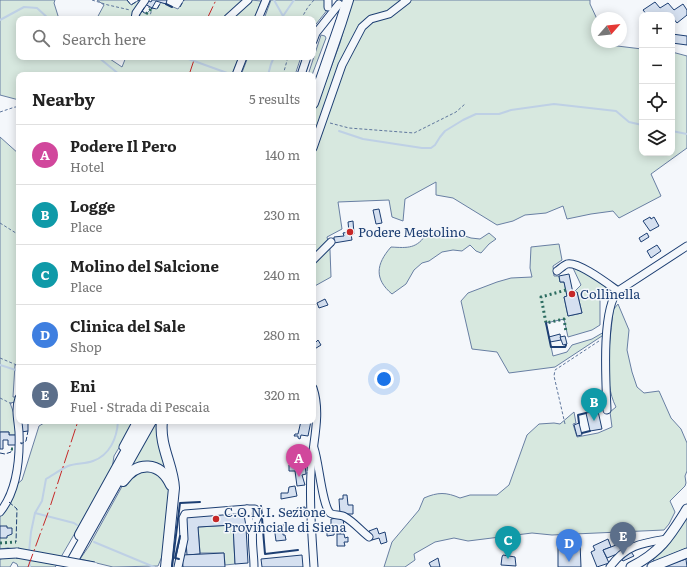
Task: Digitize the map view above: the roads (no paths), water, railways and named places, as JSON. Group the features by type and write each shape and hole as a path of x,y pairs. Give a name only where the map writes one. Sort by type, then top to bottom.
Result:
{"highway":[{"path":"316,75 343,2"},
{"path":"316,94 339,28 343,2"},
{"path":"61,567 141,424"},
{"path":"69,567 149,424"},
{"path":"160,567 166,562 174,493 174,481 162,442 162,424"},
{"path":"102,510 127,474 139,467 149,466 162,472 168,479 174,493"}],"main road":[{"path":"631,567 652,555 667,539 687,509"},
{"path":"0,554 17,553 94,567"},
{"path":"652,567 687,553"}],"street":[{"path":"136,16 145,0"},
{"path":"230,16 248,0"},
{"path":"259,16 266,0"},
{"path":"316,140 342,65 362,27 371,19 389,14 407,0"},
{"path":"316,33 343,2"},
{"path":"237,72 242,60"},
{"path":"302,72 306,60"},
{"path":"316,257 331,242"},
{"path":"607,410 607,336 612,297 618,291 687,246"},
{"path":"557,271 568,264 574,265 592,273 618,291"},
{"path":"314,567 310,498 313,444 318,411 316,402"},
{"path":"0,512 10,496 16,472 19,446 17,424"},
{"path":"116,469 121,451 135,424"},
{"path":"313,444 318,459 323,493 329,511 333,514 345,517 369,537"},
{"path":"178,567 184,539 183,520 185,514 255,509 258,513 258,517 254,524 252,535 254,567"},
{"path":"610,567 617,558 630,548 640,544 667,539"}],"waterway":[{"path":"274,0 283,16"},
{"path":"283,16 294,0"},
{"path":"0,20 24,7 37,8 46,16"},
{"path":"102,60 116,72"},
{"path":"191,60 224,72"},
{"path":"269,72 273,60"},
{"path":"339,131 363,139 431,148 445,131 476,114 499,114 511,110 554,104 616,111 629,122 639,124"},
{"path":"675,132 687,134"},
{"path":"0,365 16,370"},
{"path":"29,552 35,513 42,501 46,479 68,466 87,463 104,455 112,445 118,424"},
{"path":"35,513 77,525"},
{"path":"94,542 154,567"},
{"path":"29,558 30,567"}],"place":[{"name":"Podere Mestolino","path":"350,232"},
{"name":"Collinella","path":"572,294"},
{"name":"Logge","path":"594,421"},
{"name":"Podere Il Pero","path":"299,477"},
{"name":"C.O.N.I. Sezione Provinciale di Siena","path":"216,519"},
{"name":"Eni","path":"623,555"},
{"name":"Molino del Salcione","path":"508,559"},
{"name":"Clinica del Sale","path":"569,562"}]}
